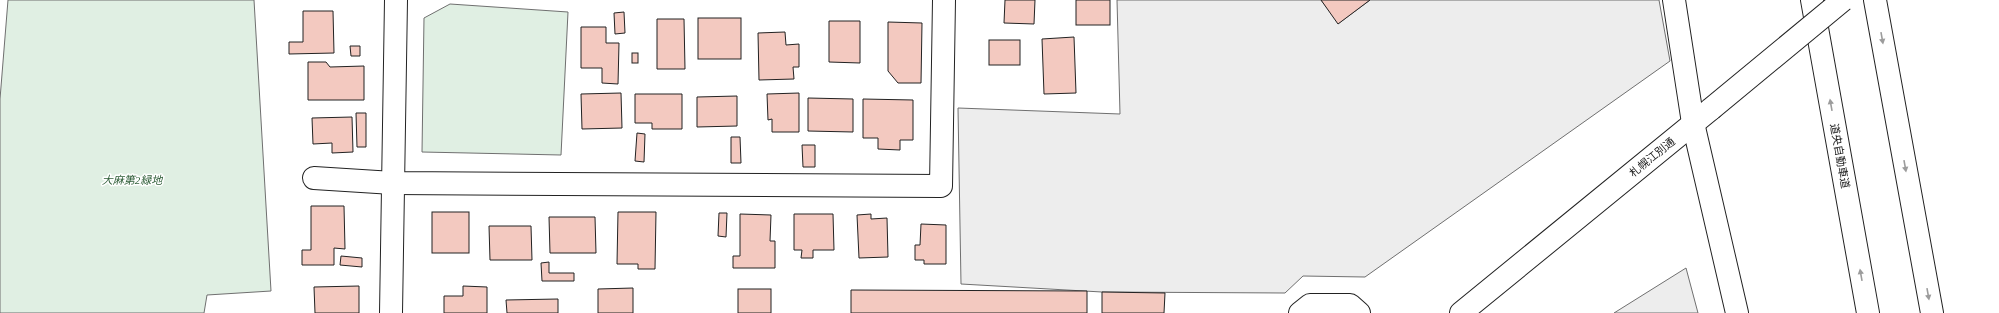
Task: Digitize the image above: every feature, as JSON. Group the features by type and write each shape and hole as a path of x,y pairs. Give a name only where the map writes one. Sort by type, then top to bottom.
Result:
{"main road":[{"path":"391,313 396,0"},
{"path":"314,178 393,183 941,186 944,0"},
{"path":"1674,0 1693,123 1737,313"},
{"name":"道央自動車道","path":"1812,0 1868,313"},
{"name":"札幌江別通","path":"1461,313 1843,0"},
{"path":"1875,0 1932,313"},
{"path":"1300,313 1310,305 1350,305 1359,313"}],"green space":[{"name":"大麻第2緑地","path":"8,0 254,0 271,291 207,295 204,313 0,313 0,99"},
{"path":"450,4 568,12 561,155 422,152 424,18"}],"shaded area":[{"path":"1117,0 1321,0 1339,23 1370,0 1659,0 1670,61 1365,277 1303,276 1285,293 1102,292 961,284 958,108 1120,114"},
{"path":"1686,268 1698,313 1614,313"}],"building":[{"path":"1005,0 1035,0 1034,24 1004,23"},
{"path":"1076,0 1110,0 1110,25 1076,25"},
{"path":"1321,0 1370,0 1338,24"},
{"path":"303,11 333,11 334,53 289,54 289,42 303,42"},
{"path":"624,12 625,33 615,34 614,13"},
{"path":"698,18 741,18 741,59 698,59"},
{"path":"657,19 684,19 685,69 657,69"},
{"path":"829,21 860,21 860,63 829,62"},
{"path":"888,22 922,23 921,83 898,83 888,71"},
{"path":"581,27 606,27 606,43 619,43 618,84 602,83 602,68 581,68"},
{"path":"785,32 786,45 799,44 799,67 793,67 794,79 759,80 758,33"},
{"path":"1074,37 1076,93 1044,94 1042,39"},
{"path":"989,40 1020,40 1020,65 989,65"},
{"path":"350,46 360,46 360,56 351,56"},
{"path":"632,53 638,53 638,63 632,63"},
{"path":"308,62 326,62 330,67 364,66 364,100 308,100"},
{"path":"621,93 622,128 582,129 581,94"},
{"path":"799,93 799,132 772,132 772,119 768,120 767,94"},
{"path":"635,94 682,94 682,129 652,129 652,123 635,123"},
{"path":"737,96 737,126 697,127 697,97"},
{"path":"808,98 853,99 853,132 808,131"},
{"path":"863,99 913,100 913,140 900,140 900,150 878,149 878,138 863,138"},
{"path":"356,113 366,113 366,147 357,147"},
{"path":"352,117 353,152 332,153 332,143 313,144 312,118"},
{"path":"637,133 645,134 644,162 635,161"},
{"path":"731,137 740,137 741,163 731,163"},
{"path":"802,145 815,145 815,167 803,167"},
{"path":"311,206 344,206 345,249 334,248 334,265 302,265 302,250 311,250"},
{"path":"432,212 469,212 469,253 432,253"},
{"path":"618,212 656,212 655,269 638,269 638,264 617,264"},
{"path":"719,213 727,213 726,237 718,236"},
{"path":"740,214 771,215 770,241 775,241 775,268 733,268 733,256 740,256"},
{"path":"794,214 833,214 834,250 813,250 813,258 801,258 802,250 794,250"},
{"path":"871,214 871,219 887,218 888,257 859,258 857,215"},
{"path":"549,217 595,217 596,253 550,253"},
{"path":"921,224 946,225 946,264 924,264 924,260 915,260 915,245 920,245"},
{"path":"489,226 531,226 532,260 490,260"},
{"path":"341,256 362,258 362,267 340,265"},
{"path":"549,262 549,273 574,273 574,281 542,281 541,263"},
{"path":"359,286 359,313 315,313 314,287"},
{"path":"463,286 487,287 487,313 444,313 444,296 463,296"},
{"path":"633,288 633,313 598,313 598,289"},
{"path":"738,289 771,289 771,313 738,313"},
{"path":"851,290 1087,291 1087,313 851,313"},
{"path":"1102,292 1165,293 1164,313 1102,313"},
{"path":"558,299 558,313 507,313 506,300"}]}
